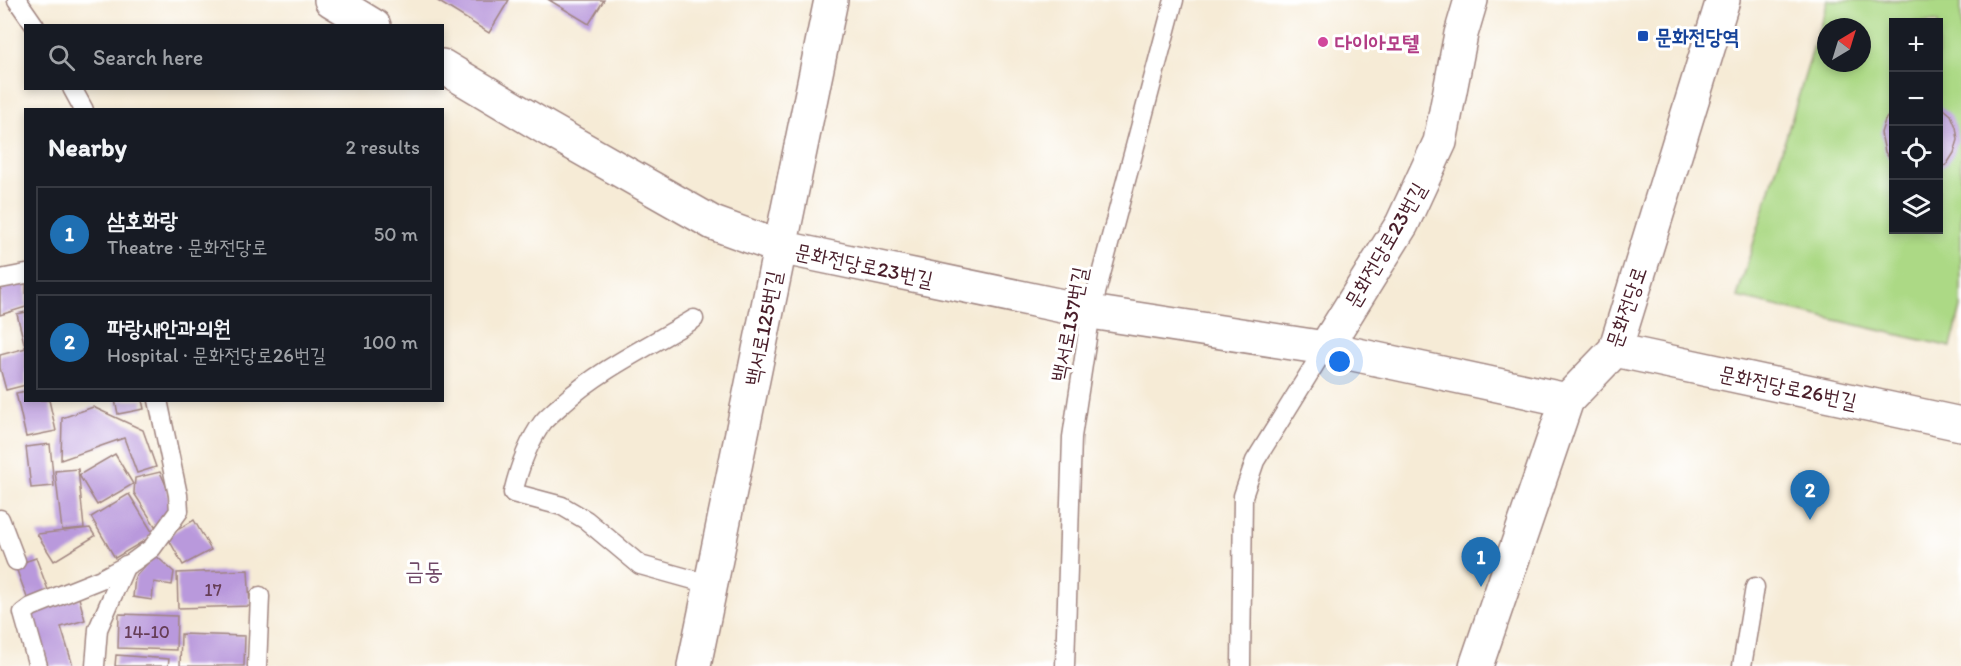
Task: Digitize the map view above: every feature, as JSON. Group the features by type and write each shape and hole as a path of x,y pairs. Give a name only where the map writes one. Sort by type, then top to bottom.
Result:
{"street":[{"path":"331,0 371,24"},
{"name":"백서로125번길","path":"694,666 831,0"},
{"name":"문화전당로23번길","path":"1325,348 1402,224 1440,142 1461,34 1471,0"},
{"name":"문화전당로","path":"1476,666 1567,400 1615,350 1723,0"},
{"name":"문화전당로23번길","path":"444,67 713,223 779,247 1091,312 1325,348 1567,400"},
{"name":"문화전당로26번길","path":"1615,350 1961,424"}],"lane":[{"path":"17,0 34,24"},
{"name":"백서로137번길","path":"1065,666 1072,437 1091,312 1174,0"},
{"path":"73,90 83,108"},
{"path":"0,279 24,274"},
{"path":"694,319 582,385 544,420 532,439 518,472 513,493 562,506 586,520 640,565 712,585"},
{"name":"문화전당로23번길","path":"1241,666 1244,496 1255,461 1325,348"},
{"path":"38,666 23,613 31,607 101,579 152,548 178,511 178,495 158,402"},
{"path":"0,519 16,561"},
{"path":"95,666 98,629 126,565"},
{"path":"1742,666 1755,587"},
{"path":"257,666 260,596"}],"green space":[{"path":"1828,0 1961,0 1961,307 1951,347 1737,297 1817,36 1817,72 1871,72 1871,18 1822,18"}],"building":[{"path":"436,0 509,0 489,33"},
{"path":"549,0 604,0 589,24"},
{"path":"1943,108 1951,115 1958,140 1947,164 1943,167"},
{"path":"1889,115 1889,158 1885,152 1881,133"},
{"path":"24,282 24,308 0,315 0,289"},
{"path":"24,312 24,343 17,314"},
{"path":"24,349 24,386 6,390 0,368 0,355"},
{"path":"24,391 24,402 49,402 56,431 26,437 16,393"},
{"path":"115,402 142,402 144,409 118,414"},
{"path":"93,407 143,430 156,467 137,473 124,438 61,460 62,418"},
{"path":"50,444 54,486 31,488 26,447"},
{"path":"115,454 133,484 97,505 79,475"},
{"path":"78,469 84,528 62,530 55,471"},
{"path":"160,472 168,490 170,510 164,522 155,526 134,493 135,478"},
{"path":"129,494 154,535 115,558 91,517"},
{"path":"194,520 211,550 183,565 167,536"},
{"path":"90,528 95,536 54,561 37,534"},
{"path":"155,555 174,572 172,585 154,582 152,600 133,597 135,577"},
{"path":"36,558 50,595 29,603 15,565"},
{"path":"248,570 250,606 178,608 177,573"},
{"path":"79,598 85,620 61,627 73,666 48,666 31,612"},
{"path":"119,614 177,616 176,650 118,648"},
{"path":"181,634 245,636 244,666 180,666"},
{"path":"116,655 169,659 168,666 115,666"}],"place":[{"name":"문화전당역","path":"1643,36"},
{"name":"다이아모텔","path":"1323,42"},
{"name":"파랑새안과의원","path":"1810,520"},
{"name":"삼호화랑","path":"1481,587"}],"district":[{"name":"금동","path":"424,570"}]}
